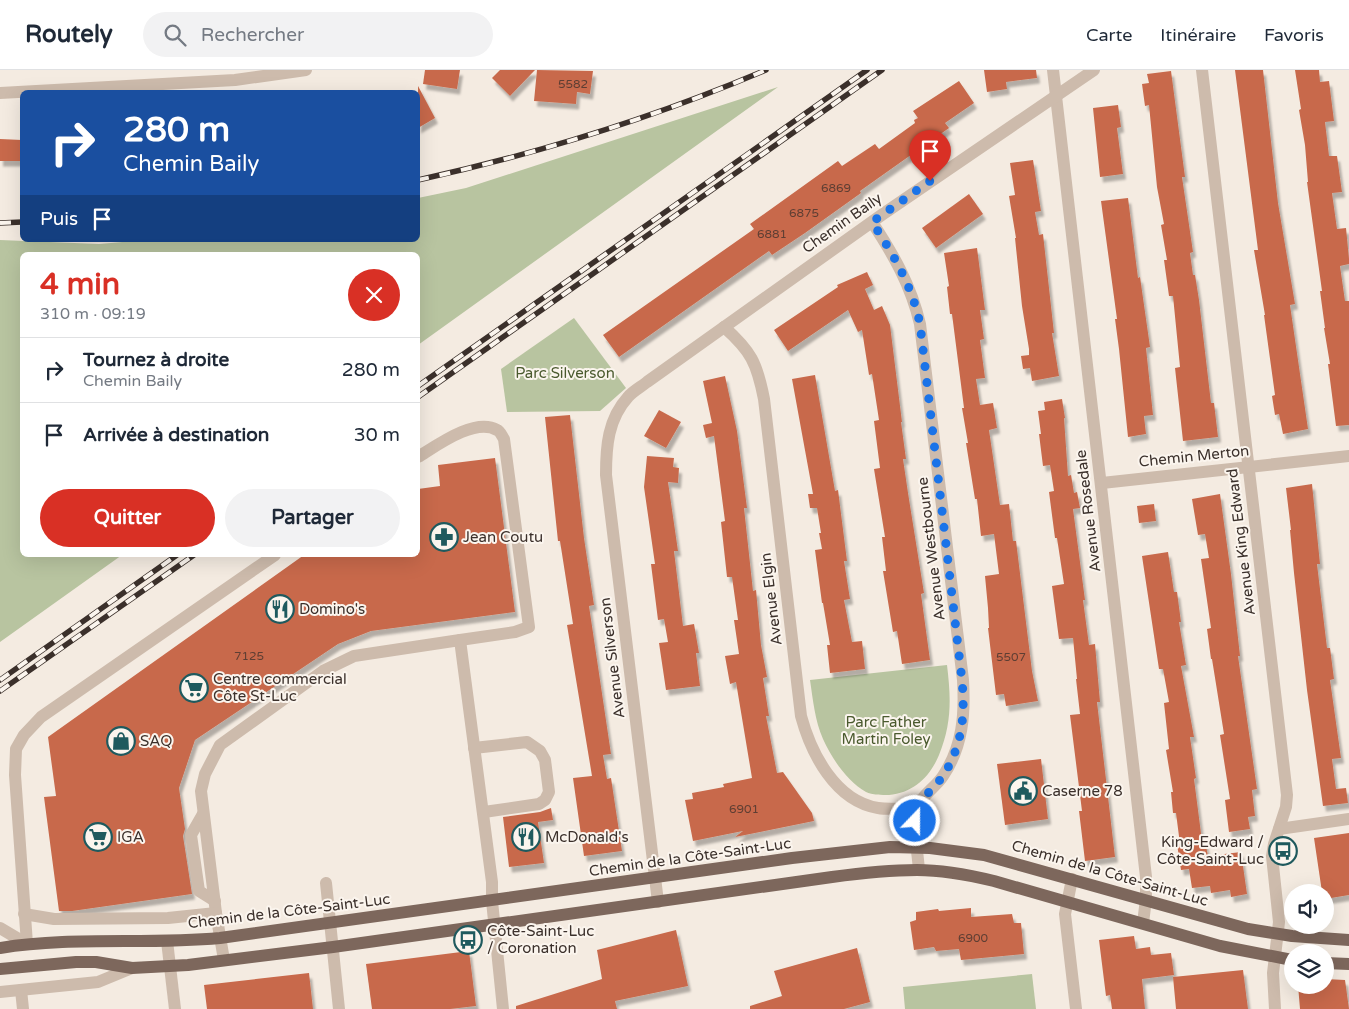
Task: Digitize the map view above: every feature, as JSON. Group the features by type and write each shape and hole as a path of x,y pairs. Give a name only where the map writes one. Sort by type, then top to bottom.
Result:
{"main road":[{"name":"Chemin de la Côte-Saint-Luc","path":"0,948 27,944 220,938 869,849 917,847 984,855 1248,929 1278,934 1349,940"},
{"path":"0,969 86,962 132,968 170,966 333,947 866,873 918,870 969,875 1008,884 1220,946 1284,959"},
{"path":"1334,963 1349,964"}],"street":[{"path":"54,90 235,80 306,70"},
{"name":"Avenue Rosedale","path":"1053,70 1146,876 1143,923"},
{"name":"Chemin Baily","path":"617,413 628,397 724,327 872,222 1094,70"},
{"name":"Avenue King Edward","path":"1202,70 1287,795 1286,807 1272,856 1279,913 1273,973 1275,1009"},
{"path":"0,93 20,92"},
{"name":"Avenue Westbourne","path":"872,222 905,276 920,324 962,680 964,709 957,747 944,775 916,808"},
{"name":"Avenue Elgin","path":"724,327 741,342 751,356 760,375 801,716 813,752 836,785 851,797 877,808 916,808"},
{"name":"Avenue Silverson","path":"617,413 609,431 606,451 606,475 658,902"},
{"path":"224,960 201,791 205,774 220,745 297,688 323,671 354,656 515,632 529,627 504,439 498,430 486,426 473,427 420,456"},
{"name":"Chemin Merton","path":"1102,483 1349,456"},
{"path":"27,944 15,775 16,749 24,736 41,717 272,557"},
{"path":"460,640 484,812 503,1009"},
{"path":"474,748 527,742 540,751 545,760 548,792 545,800 539,804 484,812"},
{"path":"916,808 918,870"},
{"path":"1279,829 1349,819"},
{"path":"1072,879 1067,901 1066,924 1076,1009"},
{"path":"326,883 339,1009"},
{"path":"24,914 54,919 180,918 216,907"},
{"path":"0,928 27,944"},
{"path":"168,941 175,1009"},
{"path":"0,992 98,982 132,968"},
{"path":"21,990 22,1009"}],"green space":[{"path":"778,87 420,344 420,252 20,252 20,557 119,557 0,642 0,240 99,244 122,242 420,242 420,198 466,188"},
{"name":"Parc Silverson","path":"574,318 626,388 600,411 507,412 501,369"},
{"name":"Parc Father Martin Foley","path":"947,665 950,700 948,721 939,755 931,770 920,782 898,794 889,795 866,792 841,769 823,739 816,718 810,680"},
{"path":"1032,974 1036,1009 905,1009 903,987"}],"building":[{"path":"425,70 460,70 457,89 423,84"},
{"path":"500,70 535,70 510,96 492,78"},
{"path":"537,70 593,71 590,94 577,92 576,104 534,101"},
{"path":"984,70 1036,70 1037,78 1006,82 1007,89 987,92"},
{"path":"1235,70 1263,70 1278,203 1295,304 1290,305 1308,429 1283,434 1279,414 1275,415 1272,396 1275,395 1265,315 1254,250 1258,250"},
{"path":"1295,70 1319,70 1320,82 1329,81 1334,121 1325,122 1329,156 1337,156 1342,192 1332,193 1337,229 1346,228 1349,259 1349,264 1340,266 1345,301 1349,301 1349,425 1336,426 1320,291 1322,291 1307,182 1305,145"},
{"path":"1171,71 1185,177 1182,177 1193,252 1190,253 1199,300 1211,403 1214,403 1218,437 1183,441 1175,368 1180,367 1173,296 1169,296 1164,260 1167,260 1161,225 1164,224 1157,187 1149,105 1145,106 1142,84 1149,83 1147,74"},
{"path":"959,81 974,103 945,123 949,128 860,191 861,193 805,233 772,255 769,251 619,357 603,335 754,229 750,224 838,161 842,166 875,144 879,149 915,123 914,120 918,118 913,111"},
{"path":"418,86 435,118 420,127 420,90 418,90"},
{"path":"1118,105 1121,127 1117,128 1123,174 1100,177 1093,108"},
{"path":"0,139 20,140 20,161 0,161"},
{"path":"1033,160 1041,211 1035,212 1039,235 1043,234 1054,333 1052,333 1059,376 1032,381 1030,368 1023,369 1021,356 1029,355 1029,349 1009,196 1015,195 1010,163"},
{"path":"969,194 983,214 936,248 922,228"},
{"path":"1128,198 1138,278 1140,277 1150,347 1146,348 1153,415 1144,416 1146,434 1128,437 1115,319 1117,319 1101,201"},
{"path":"977,248 985,310 980,310 984,339 980,340 985,378 976,379 980,405 993,403 997,428 989,430 1000,505 1009,504 1013,541 1016,541 1032,671 1038,701 1006,706 1004,694 996,695 988,628 985,576 999,574 994,534 981,536 977,499 975,499 966,443 968,443 962,408 964,408 952,314 950,314 947,287 949,286 944,253"},
{"path":"867,272 873,285 865,289 874,310 882,306 890,325 906,459 903,459 924,593 921,594 930,660 902,664 897,631 893,632 883,571 886,571 882,537 885,537 874,469 880,468 874,421 879,420 872,374 869,375 862,330 858,332 848,310 788,351 774,330 838,287 837,285"},
{"path":"815,375 835,491 838,490 847,561 844,561 850,599 844,600 852,642 862,641 865,669 830,673 827,645 830,645 815,550 822,549 819,533 821,533 817,508 810,508 808,494 813,494 792,379"},
{"path":"725,376 737,431 747,508 744,508 753,591 756,590 761,645 767,677 763,678 769,716 766,716 777,773 783,772 812,813 814,821 735,837 743,831 693,841 685,800 693,799 692,793 724,787 723,784 752,778 736,682 730,684 725,656 739,654 734,620 738,620 732,577 727,577 721,522 725,521 714,436 706,438 703,425 712,423 703,381"},
{"path":"1062,399 1065,418 1068,476 1071,475 1074,493 1077,492 1080,508 1073,509 1089,645 1095,644 1100,702 1097,702 1115,857 1085,861 1079,811 1082,811 1070,715 1080,714 1073,638 1059,639 1052,586 1064,584 1049,492 1054,491 1050,465 1043,466 1039,434 1041,434 1038,411 1045,410 1044,402"},
{"path":"659,410 681,422 666,448 644,436"},
{"path":"570,415 584,538 594,605 589,606 611,754 603,755 607,779 611,778 622,851 584,856 573,778 592,776 567,625 573,624 560,541 558,541 545,417"},
{"path":"647,456 674,458 673,467 679,468 678,483 668,482 678,551 674,551 683,626 694,624 699,653 696,653 700,686 666,690 659,643 668,642 664,619 658,620 651,564 655,564 644,487"},
{"name":"Centre commercial Côte St-Luc","path":"495,458 515,612 371,631 338,644 195,740 179,788 185,829 183,836 192,894 72,911 59,911 44,797 56,796 48,737 301,557 420,557 420,489 440,486 438,465"},
{"path":"1312,484 1320,564 1317,564 1327,648 1330,648 1334,679 1330,680 1341,758 1332,759 1336,789 1346,788 1348,803 1323,806 1307,690 1286,488"},
{"path":"1220,494 1231,574 1240,656 1238,656 1257,789 1252,790 1255,816 1248,817 1250,829 1229,832 1225,800 1230,799 1220,735 1224,734 1207,629 1211,628 1201,559 1209,558 1205,534 1198,535 1192,499"},
{"path":"1154,504 1156,521 1139,523 1137,506"},
{"path":"1168,552 1174,592 1177,592 1181,622 1179,622 1186,665 1181,666 1194,737 1190,737 1202,841 1205,841 1208,856 1241,852 1247,894 1231,897 1230,890 1211,893 1210,886 1192,888 1189,869 1181,870 1177,844 1180,844 1176,813 1173,813 1171,792 1173,792 1166,750 1169,749 1164,703 1169,702 1163,669 1159,669 1142,556"},
{"name":"Caserne 78","path":"1041,759 1048,819 1005,825 997,764"},
{"path":"551,808 553,820 538,822 544,863 509,867 503,817 540,812"},
{"path":"1349,833 1349,895 1334,898 1334,884 1321,884 1314,838"},
{"path":"971,908 971,917 1012,914 1014,923 1021,923 1024,954 961,960 959,949 936,951 934,947 914,950 910,922 916,920 916,912"},
{"path":"676,930 688,986 615,1001 617,1009 516,1009 516,1006 602,979 597,950"},
{"path":"1134,936 1136,949 1150,947 1151,955 1171,953 1174,975 1142,979 1145,1009 1112,1009 1110,995 1106,996 1099,940"},
{"path":"857,948 870,1002 844,1009 750,1009 750,1006 782,996 774,971"},
{"path":"469,951 476,1006 450,1009 372,1009 366,964"},
{"path":"1243,970 1248,1009 1176,1009 1173,977"},
{"path":"309,973 313,1009 207,1009 204,985"},
{"path":"1334,979 1345,980 1349,1009 1300,1009 1299,994 1334,994"}],"railway":[{"path":"420,180 507,159 594,133 681,104 766,70"},
{"path":"420,385 867,70"},
{"path":"420,396 882,70"},
{"path":"0,223 20,222"},
{"path":"0,680 174,557"},
{"path":"0,691 191,557"}],"place":[{"name":"Jean Coutu","path":"444,537"},
{"name":"Domino's","path":"280,609"},
{"name":"Centre commercial Côte St-Luc","path":"194,688"},
{"name":"SAQ","path":"121,741"},
{"name":"Caserne 78","path":"1023,791"},
{"name":"IGA","path":"98,837"},
{"name":"McDonald's","path":"526,837"},
{"name":"King-Edward / Côte-Saint-Luc","path":"1283,851"},
{"name":"Côte-Saint-Luc / Coronation","path":"468,940"}],"route":[{"path":"915,821 916,808 944,775 957,747 962,729 964,709 962,680 920,324 905,276 872,222 930,181"}]}
